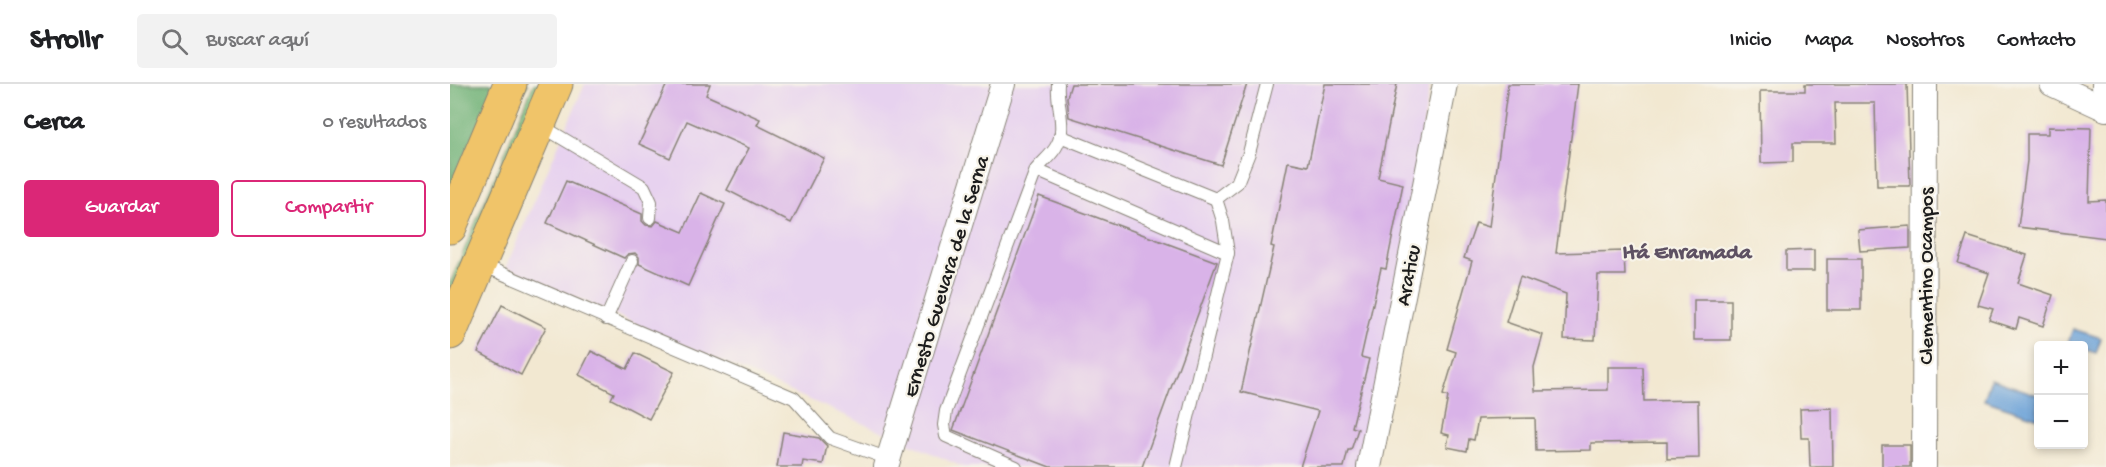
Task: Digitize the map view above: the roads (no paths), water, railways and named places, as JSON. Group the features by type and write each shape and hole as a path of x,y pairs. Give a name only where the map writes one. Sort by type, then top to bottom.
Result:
{"main road":[{"path":"450,227 510,84"},
{"path":"450,333 556,84"}],"street":[{"name":"Ernesto Guevara de la Serna","path":"894,464 1003,84"},
{"name":"Araticu","path":"1374,466 1445,84"},
{"name":"Clementino Ocampos","path":"1924,467 1925,84"},
{"path":"2052,84 2105,108 2104,84"}],"lane":[{"path":"1016,467 946,436 944,425 946,411 1036,170 1057,145 1062,125 1056,97 1058,84"},
{"path":"1216,199 1237,183 1249,153 1267,84"},
{"path":"538,124 644,187 651,202 650,218"},
{"path":"1060,136 1216,199"},
{"path":"1036,170 1228,253"},
{"path":"1176,467 1228,253 1223,221 1216,199"},
{"path":"606,319 632,261"},
{"path":"479,264 794,398 830,438 894,464"}],"water":[{"path":"2073,329 2101,338 2096,353 2088,350 2088,341 2069,341"},
{"path":"1991,379 2034,394 2034,417 1984,400"}],"district":[{"name":"Itá Enramada","path":"1687,250"}]}
